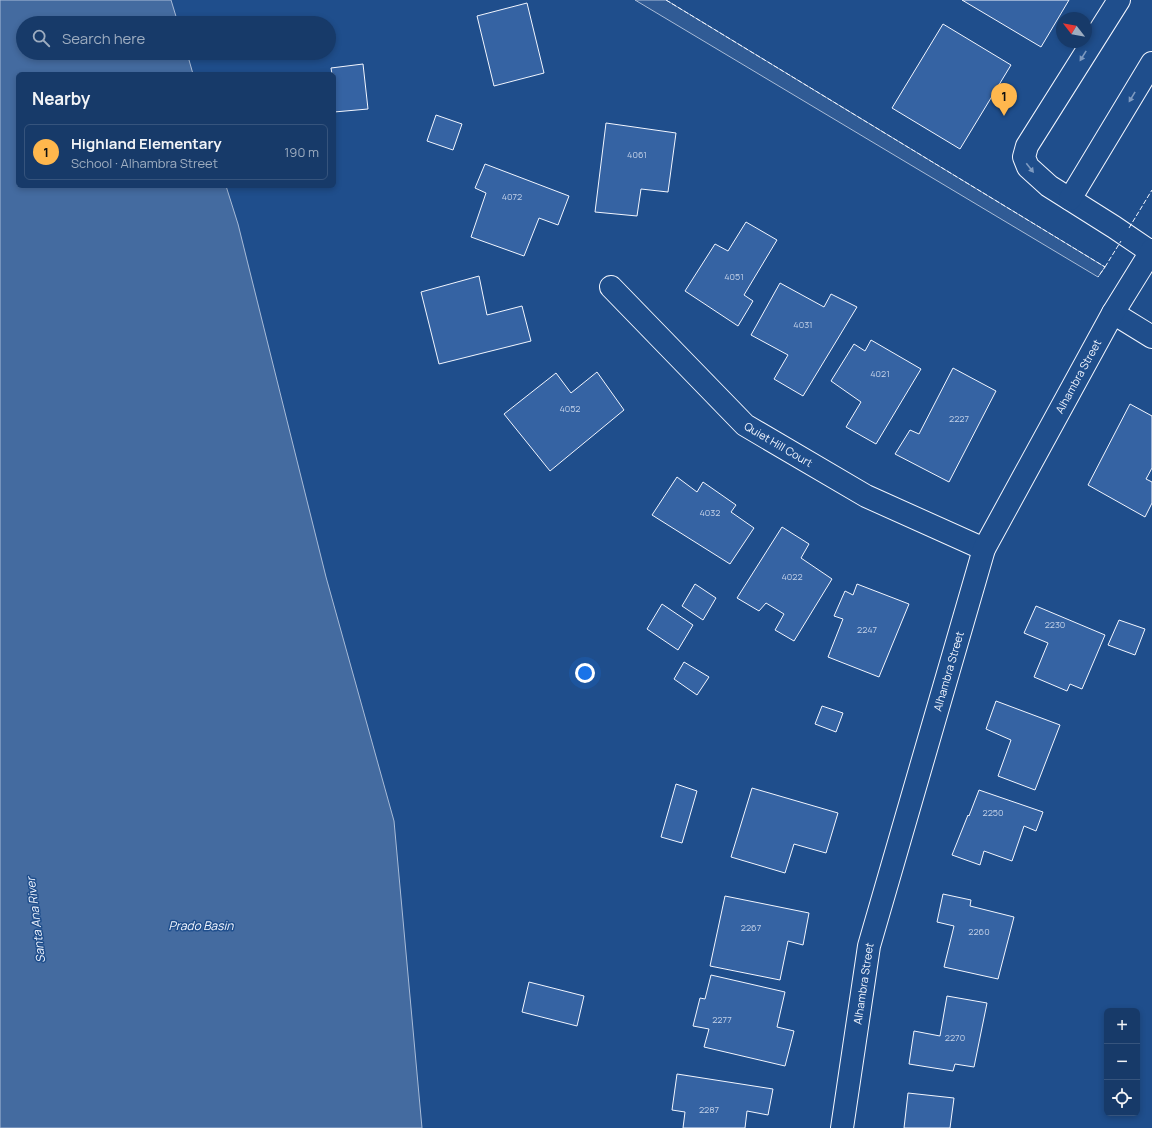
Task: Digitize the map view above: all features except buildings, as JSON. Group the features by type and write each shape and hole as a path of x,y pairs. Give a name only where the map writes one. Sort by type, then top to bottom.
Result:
{"street":[{"path":"1119,0 1027,146 1024,157 1028,167 1049,186 1151,251"},
{"path":"1070,199 1152,63"},
{"name":"Alhambra Street","path":"842,1128 869,946 984,549 1113,313 1151,251"},
{"name":"Quiet Hill Court","path":"611,286 745,425 866,496 984,549"},
{"path":"1113,313 1152,337"}],"shaded area":[{"path":"635,0 666,0 1105,267 1098,277"}],"water":[{"name":"Prado Basin","path":"0,0 171,0 176,16 16,16 16,60 189,60 192,72 16,72 16,188 227,188 238,224 326,577 394,821 422,1128 0,1128"}],"fence":[{"path":"666,0 1105,267 1098,277"},
{"path":"1129,228 1152,190"},
{"path":"1105,267 1121,241"}],"place":[{"name":"Highland Elementary","path":"1004,116"}],"water label":[{"name":"Santa Ana River","path":"36,920"}]}
